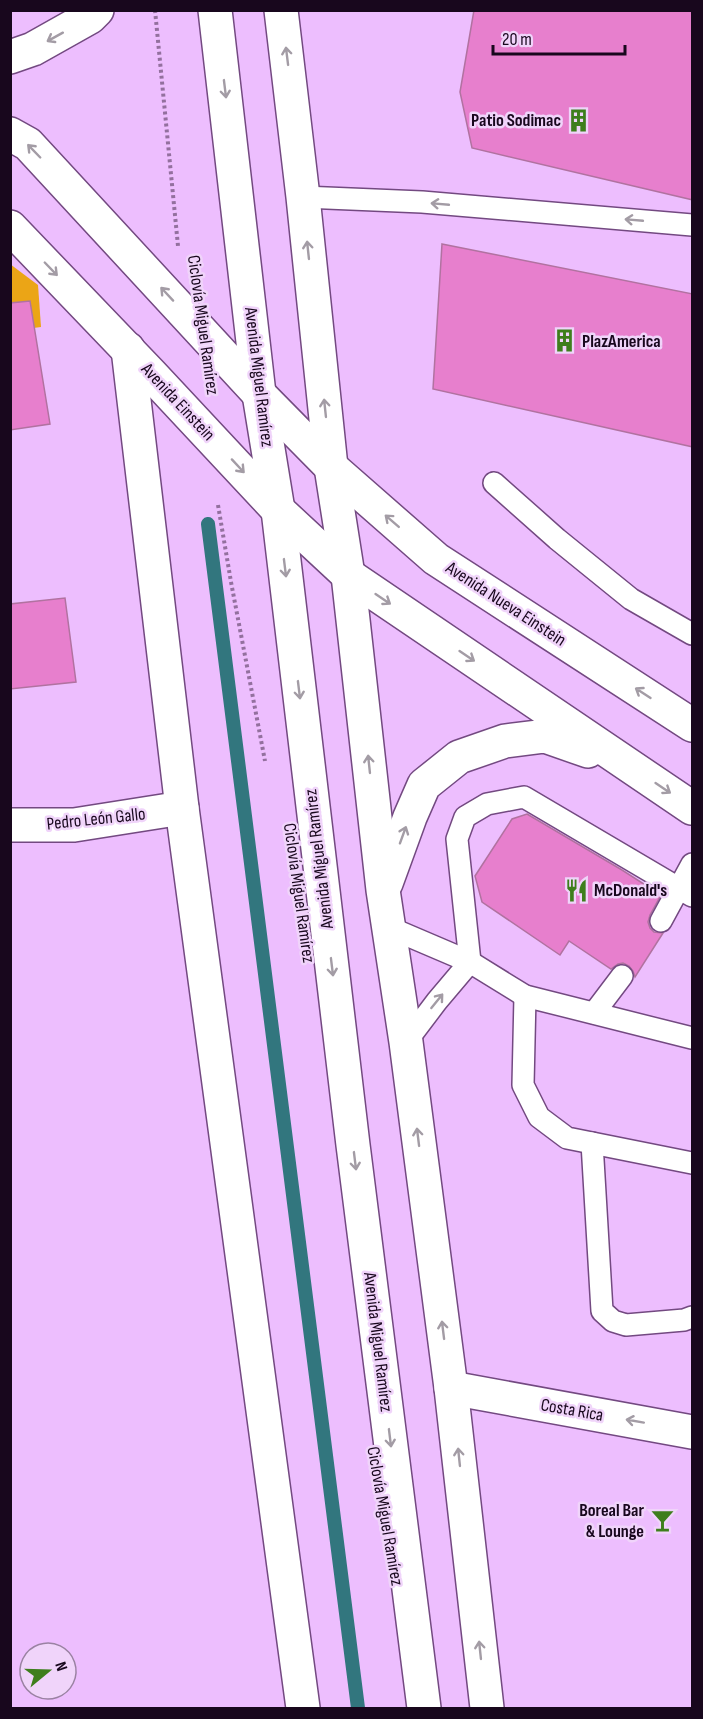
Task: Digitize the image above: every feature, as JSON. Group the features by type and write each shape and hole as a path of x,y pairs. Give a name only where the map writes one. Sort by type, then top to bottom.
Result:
{"main road":[{"name":"Avenida Miguel Ramírez","path":"215,10 259,394 278,510 353,1145 424,1708"},
{"path":"281,10 331,466 348,575 383,890 406,1042 451,1388 487,1708"},
{"path":"10,57 33,49 92,13"},
{"path":"10,134 28,144 259,394 331,466"},
{"name":"Avenida Einstein","path":"10,227 278,510 348,575"},
{"path":"128,349 182,808 303,1708"},
{"name":"Avenida Nueva Einstein","path":"331,466 436,559 693,725"},
{"path":"348,575 693,808"},
{"path":"383,890 424,785 459,757 505,741 545,736 629,765"},
{"name":"Pedro León Gallo","path":"10,825 74,825 182,808"},
{"name":"Costa Rica","path":"451,1388 693,1431"}],"lane":[{"path":"303,197 422,202 693,225"},
{"path":"494,483 631,598 693,634"},
{"path":"406,1042 470,962 457,839 465,817 487,804 524,796 686,892"},
{"path":"661,921 686,892 693,864"},
{"path":"388,927 470,962 525,996 693,1038"},
{"path":"594,1013 622,976"},
{"path":"525,996 523,1085 539,1117 567,1138 693,1163"},
{"path":"592,1143 603,1311 613,1321 626,1325 684,1320 693,1317"}],"path":[{"name":"Ciclovía Miguel Ramírez","path":"155,10 179,254"},
{"path":"218,504 266,768"}],"shaded area":[{"path":"10,264 38,285 41,327 11,331"}],"building":[{"name":"Patio Sodimac","path":"474,10 693,10 693,200 472,148 460,92"},
{"name":"PlazAmerica","path":"442,244 693,294 693,447 433,389"},
{"path":"30,301 50,424 10,430 10,303"},
{"path":"65,598 76,682 10,689 10,604"},
{"path":"527,814 661,895 648,922 654,932 663,933 635,977 629,966 623,963 611,969 569,941 560,955 482,902 475,876 512,819"}],"waterway":[{"path":"208,524 358,1708"}],"place":[{"name":"Patio Sodimac","path":"579,120"},
{"name":"PlazAmerica","path":"564,341"},
{"name":"McDonald's","path":"576,890"},
{"name":"Boreal Bar & Lounge","path":"662,1520"}]}
